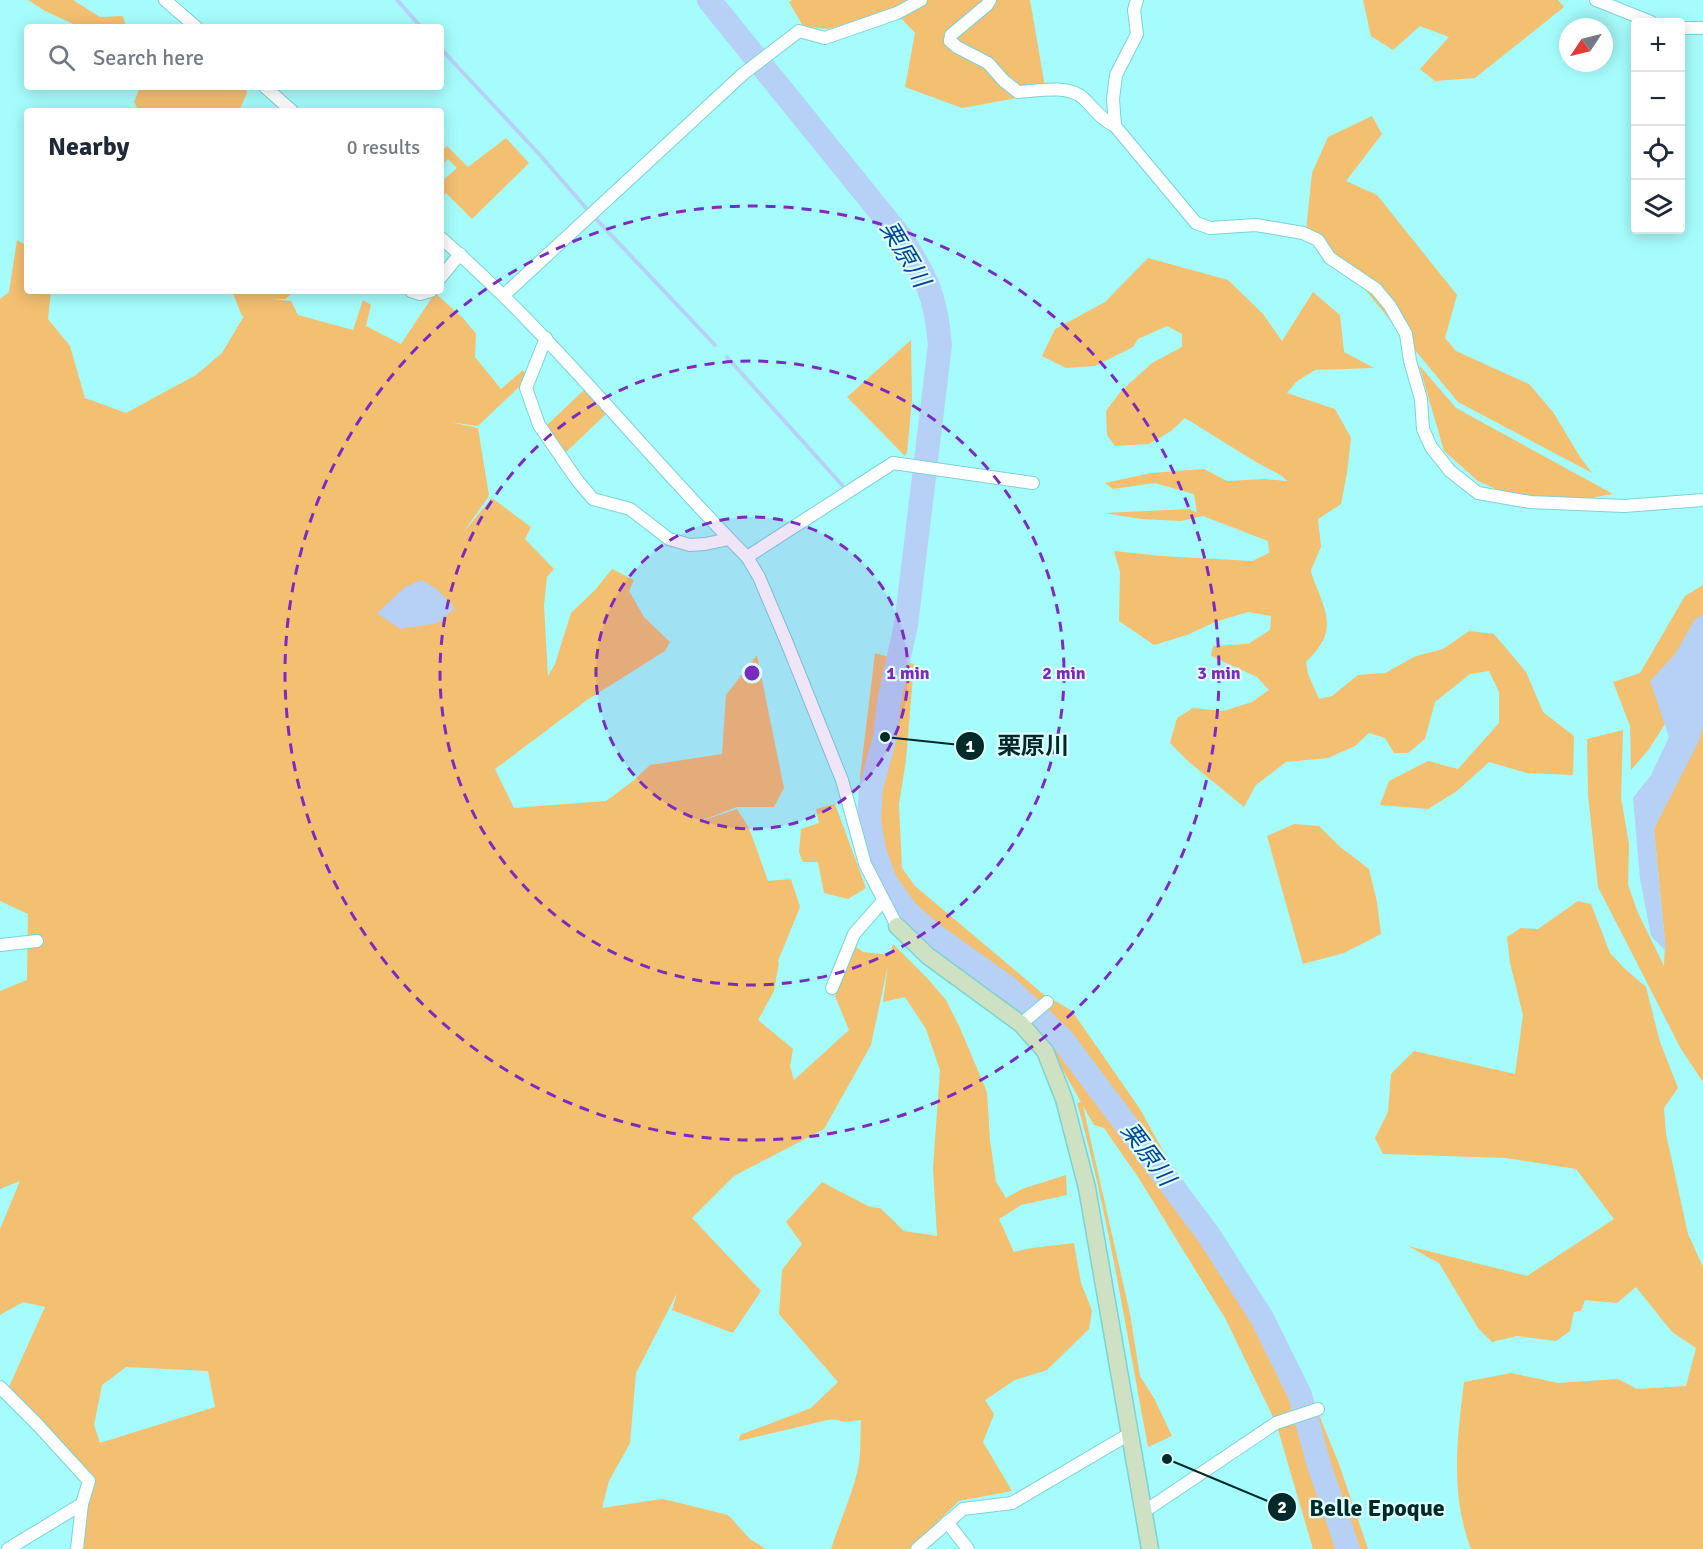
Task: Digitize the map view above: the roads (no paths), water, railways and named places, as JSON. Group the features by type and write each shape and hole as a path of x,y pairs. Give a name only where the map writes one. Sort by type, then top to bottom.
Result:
{"street":[{"path":"165,0 193,24"},
{"path":"504,295 742,74 798,31 825,38 897,13 921,0"},
{"path":"990,0 951,35 950,41 957,47 988,63 1004,81 1018,92 1059,89 1081,96 1106,123 1115,126 1196,223 1210,228 1256,225 1303,232 1318,240 1330,258 1376,289 1390,306 1406,334 1410,361 1421,399 1423,429 1431,447 1450,471 1478,493 1530,502 1624,506 1703,500"},
{"path":"1115,126 1113,99 1116,75 1137,34 1134,10 1137,0"},
{"path":"1596,0 1641,18"},
{"path":"1685,28 1703,28"},
{"path":"268,90 289,108"},
{"path":"444,241 504,295 546,338 747,557 759,577 842,780 865,864 897,926 928,956 1024,1021 1045,1051 1064,1099 1087,1188 1150,1549"},
{"path":"444,273 460,254"},
{"path":"546,338 526,387 539,425 593,499 630,509 669,539 690,545 729,539"},
{"path":"747,557 893,463 1033,483"},
{"path":"832,988 854,934 883,901"},
{"path":"0,945 37,941"},
{"path":"1024,1021 1047,1002"},
{"path":"0,1387 89,1481 82,1504 77,1549"},
{"path":"1145,1511 1276,1423 1318,1409"},
{"path":"917,1549 963,1509 1011,1503 1131,1433"},
{"path":"8,1549 82,1504"},
{"path":"947,1522 968,1549"}],"water":[{"path":"422,580 437,589 455,608 438,623 400,629 377,613 405,587"},
{"path":"1703,615 1703,728 1699,741 1654,829 1666,951 1651,936 1640,879 1633,798 1651,775 1669,737 1650,681 1675,654 1695,619"}],"waterway":[{"path":"397,0 418,24"},
{"name":"栗原川","path":"709,0 903,240 925,278 936,314 940,345 906,625 889,701 885,737 871,788 869,821 874,850 885,881 906,911 931,933 1007,987 1062,1039 1208,1234 1262,1318 1300,1395 1319,1465 1348,1549"},
{"path":"444,52 586,208"},
{"path":"596,219 715,345"},
{"path":"727,357 842,485"}],"place":[{"name":"栗原川","path":"885,737"},
{"name":"Belle Epoque","path":"1167,1459"}]}
